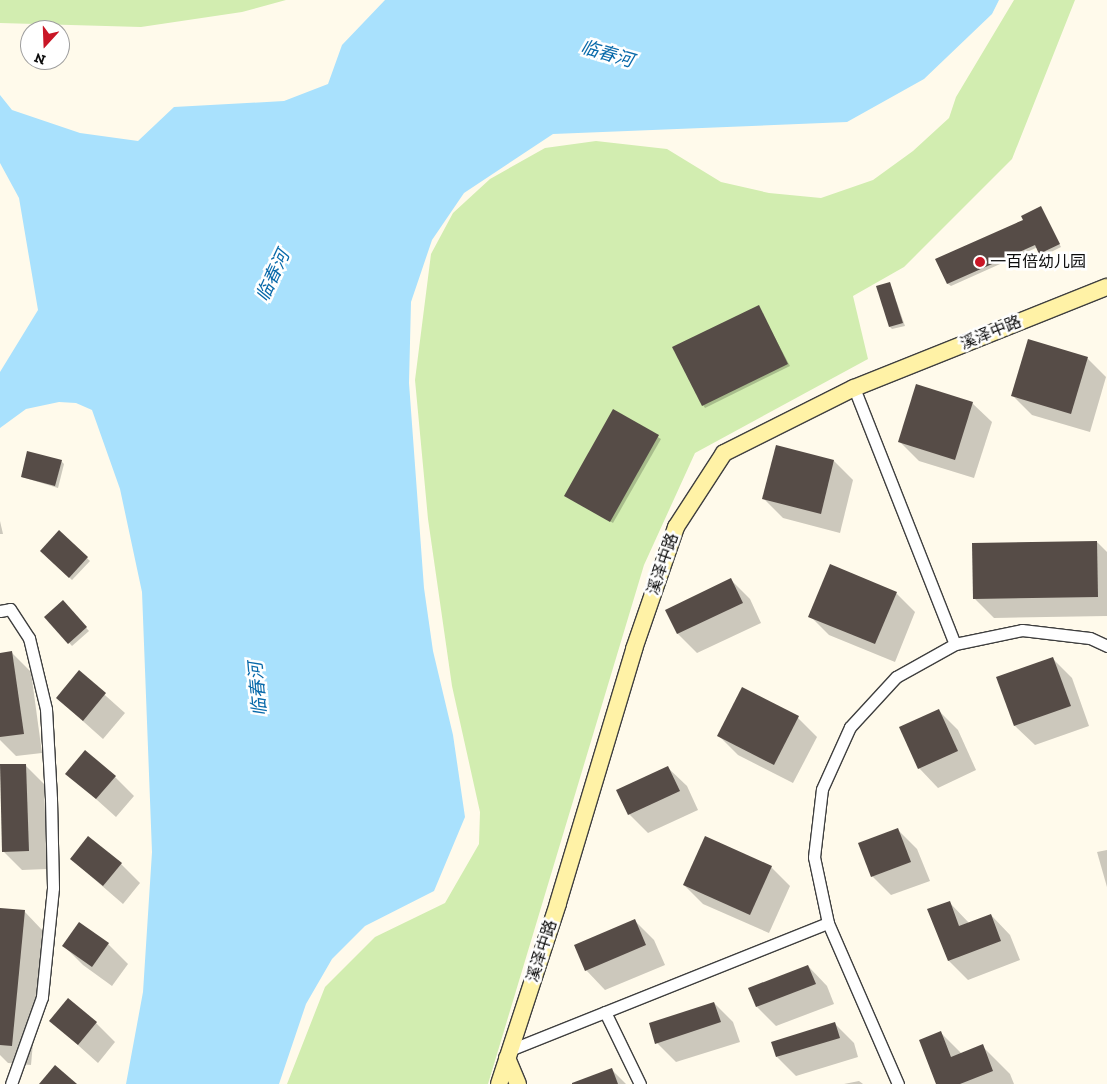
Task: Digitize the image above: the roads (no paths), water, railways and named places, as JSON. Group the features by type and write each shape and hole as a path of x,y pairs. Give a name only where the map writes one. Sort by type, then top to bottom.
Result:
{"street":[{"name":"溪泽中路","path":"499,1084 634,649 676,527 724,453 854,388 1107,287"},
{"path":"854,388 955,644"},
{"path":"0,611 10,609 28,638 46,709 51,809 52,888 42,997 11,1084"},
{"path":"898,1084 828,923 814,857 822,789 850,727 896,677 955,644 1022,630 1090,638 1107,646"},
{"path":"518,1084 509,1054 605,1012 828,923"},
{"path":"605,1012 640,1084"}],"water":[{"name":"临春河","path":"385,0 999,0 992,14 924,79 847,122 553,134 464,193 432,240 411,302 409,383 424,588 433,651 453,735 465,817 434,891 365,926 332,959 306,1004 279,1084 126,1084 143,992 152,852 142,592 120,489 92,410 76,403 59,402 26,409 0,428 0,372 38,310 19,198 0,163 0,95 12,110 80,133 138,141 174,107 284,101 328,84 342,45"}],"place":[{"name":"一百倍幼儿园","path":"980,262"}]}
